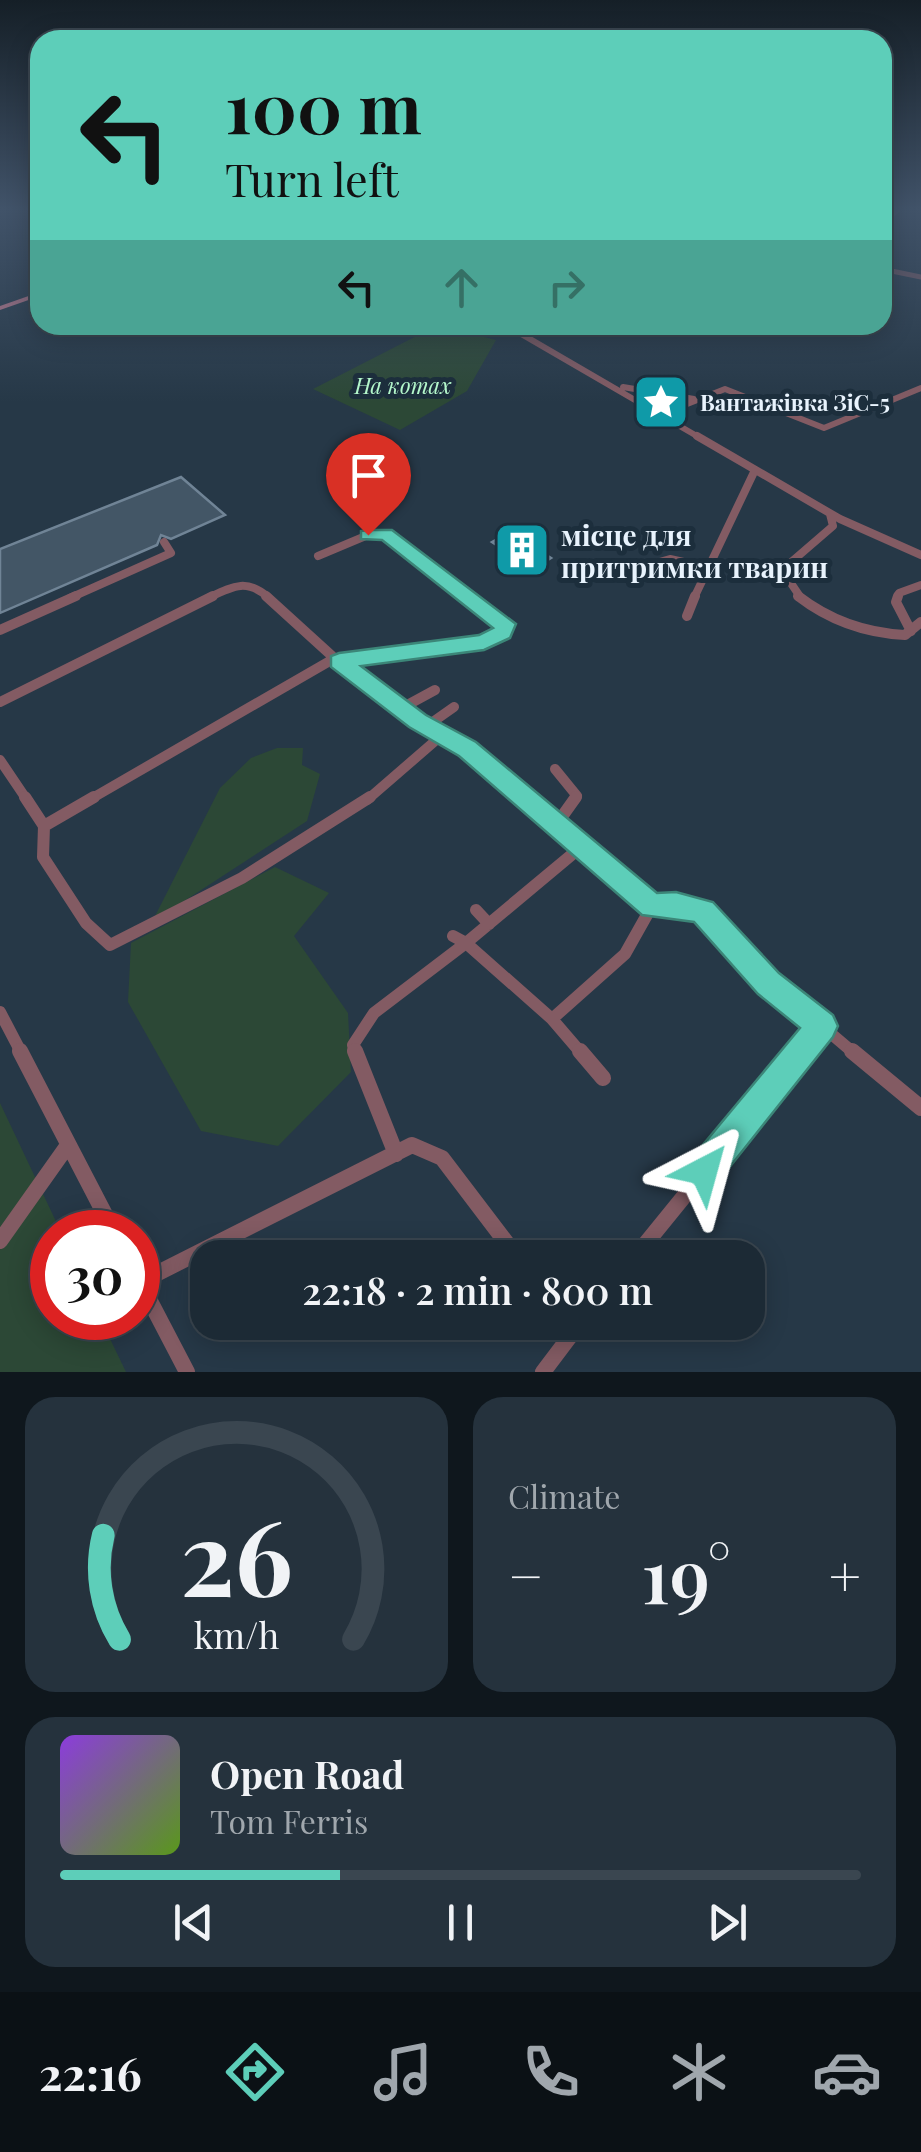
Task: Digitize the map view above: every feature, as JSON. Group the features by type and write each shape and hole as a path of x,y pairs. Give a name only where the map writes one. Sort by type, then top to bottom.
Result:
{"main road":[{"path":"0,307 30,297"}],"street":[{"path":"524,335 830,514 921,555"},
{"path":"612,385 696,400"},
{"path":"662,414 725,390 738,391 824,428 921,388"},
{"path":"687,616 706,566 756,470"},
{"path":"830,514 833,526"},
{"path":"850,524 833,526 782,570 784,585 794,596 868,632 883,636 911,631 921,622"},
{"path":"44,826 337,660 484,642 503,632 505,624 386,534 368,535 318,556"},
{"path":"0,630 171,553 164,542"},
{"path":"656,563 670,559 706,566"},
{"path":"0,702 240,584 255,586 337,660 400,708 467,749 652,906 676,905 703,912 768,984 921,1108"},
{"path":"911,631 896,602 899,593 921,586"},
{"path":"400,708 434,690"},
{"path":"427,726 454,707"},
{"path":"0,760 44,826 43,857 86,922 110,945 304,842 405,773 442,735"},
{"path":"554,768 577,796 556,824"},
{"path":"396,1154 386,1113 360,1071 353,1044 374,1013 459,939 488,924 523,886 582,847"},
{"path":"552,1019 647,927 652,906"},
{"path":"476,910 488,924"},
{"path":"459,939 552,1019 603,1078"},
{"path":"0,1012 102,1210"},
{"path":"649,1240 822,1026"},
{"path":"0,1241 68,1145"},
{"path":"160,1270 412,1146 442,1158 504,1240"},
{"path":"160,1320 187,1372"},
{"path":"543,1372 564,1340"}],"green space":[{"name":"На котах","path":"418,335 477,335 496,340 467,391 400,430 313,389"},
{"path":"277,748 303,748 302,765 320,774 307,821 152,922 220,788 251,758"},
{"path":"275,867 329,893 294,936 348,1013 351,1072 278,1146 201,1131 128,1002 131,943"},
{"path":"0,1103 51,1210 30,1210 30,1340 111,1340 126,1372 0,1372"}],"building":[{"path":"181,477 225,515 171,539 161,535 157,545 0,613 0,549"},
{"name":"місце для притримки тварин","path":"510,532 551,558 533,569 492,542"}],"place":[{"name":"Вантажівка ЗіС-5","path":"661,402"},
{"name":"місце для притримки тварин","path":"522,550"}],"route":[{"path":"368,535 386,534 505,624 503,632 484,642 452,643 339,661 417,721 467,749 652,906 676,905 703,912 753,962 768,984 822,1026 704,1171"}]}
